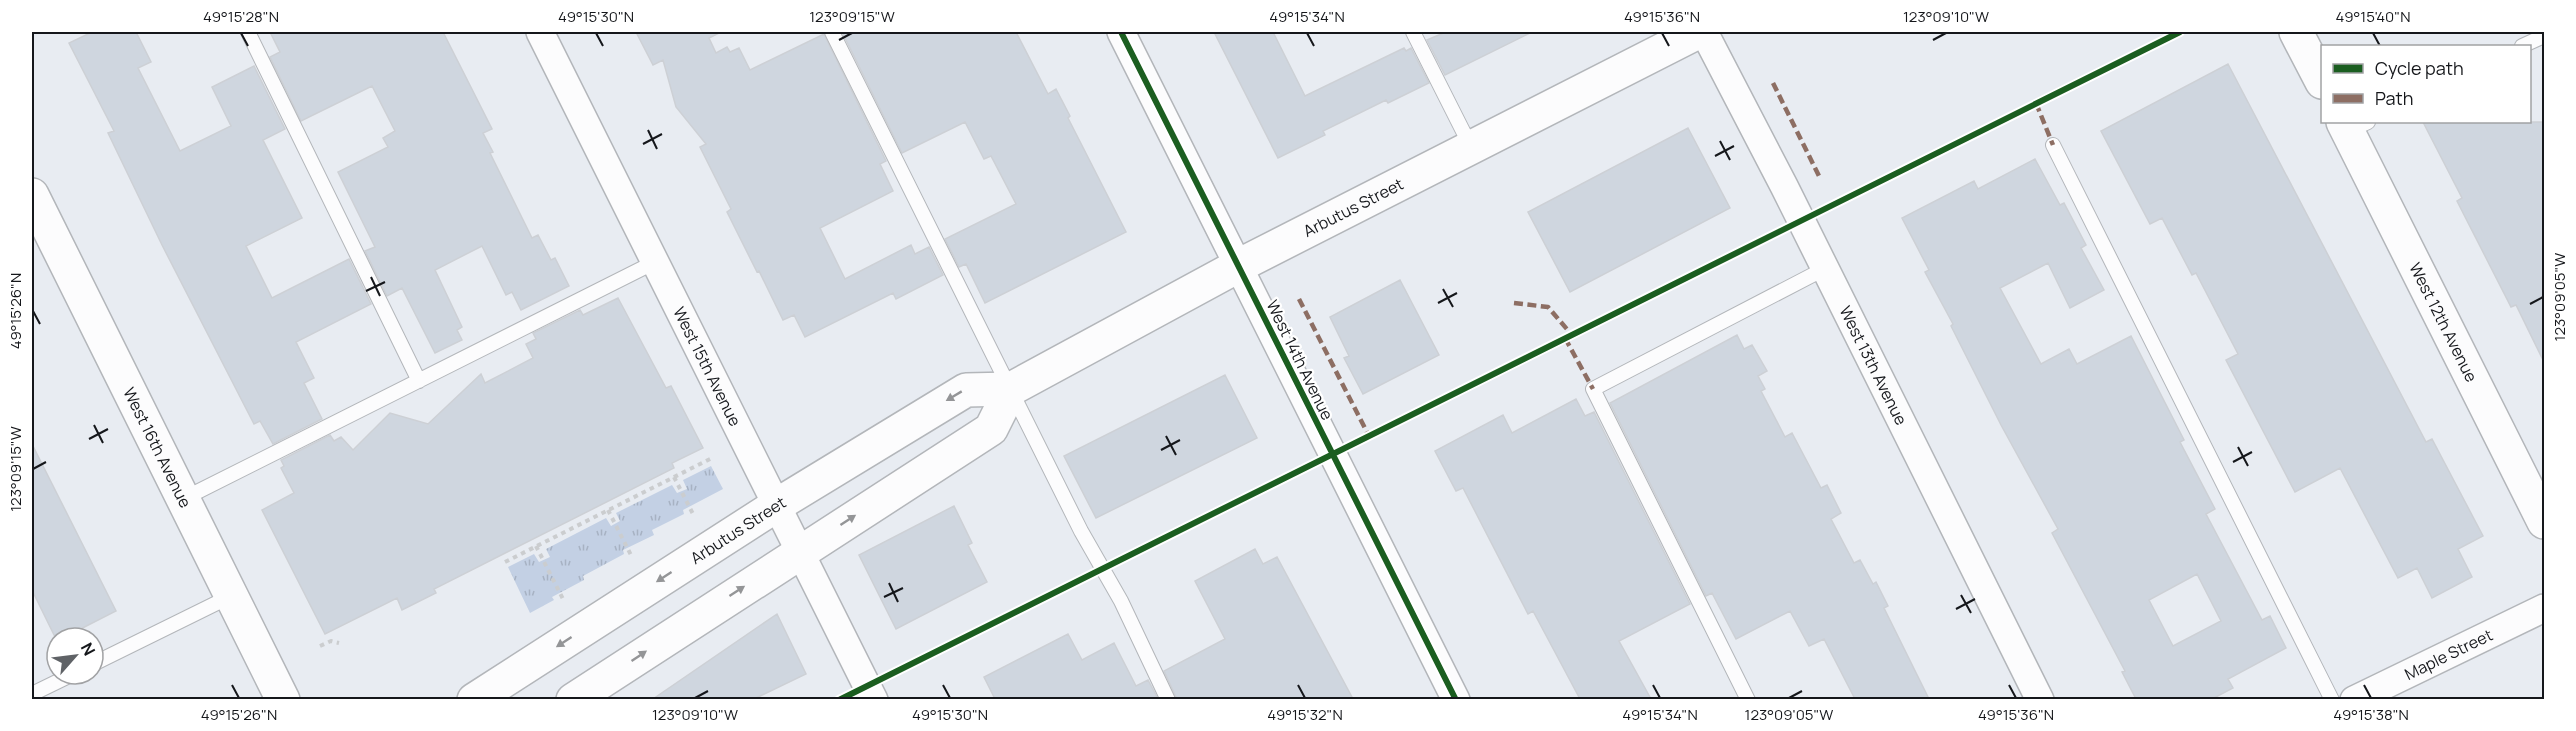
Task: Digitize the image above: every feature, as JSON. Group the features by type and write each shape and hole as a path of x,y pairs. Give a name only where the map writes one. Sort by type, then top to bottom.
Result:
{"main road":[{"name":"Arbutus Street","path":"474,699 777,505 966,390 1011,389 1238,266 1698,32"},
{"path":"2296,32 2321,80"},
{"name":"West 12th Avenue","path":"2353,125 2544,522"},
{"name":"West 16th Avenue","path":"32,195 283,699"},
{"path":"579,698 799,552 991,429 1011,389"}],"street":[{"name":"West 15th Avenue","path":"540,32 874,699"},
{"name":"West 14th Avenue","path":"1121,32 1456,699"},
{"name":"West 13th Avenue","path":"1704,32 1759,135 2040,699"},
{"name":"Maple Street","path":"2354,699 2544,608"}],"lane":[{"path":"248,32 419,381"},
{"path":"832,32 1081,531 1121,602 1168,699"},
{"path":"1413,32 1471,147"},
{"path":"2524,45 2544,36"},
{"path":"2054,145 2331,699"},
{"path":"183,499 654,262"},
{"path":"1748,699 1593,388 1824,269"},
{"path":"105,658 232,595"},
{"path":"32,694 48,686"}],"path":[{"path":"506,562 714,457"},
{"path":"674,477 694,516"},
{"path":"608,510 632,557"},
{"path":"536,546 564,601"},
{"path":"320,646 331,641 339,643"}],"green space":[{"path":"711,466 723,489 683,510 684,514 652,530 654,535 623,550 624,554 583,576 584,580 552,597 554,600 530,613 508,567 534,554 539,562 550,557 546,549 606,518 611,526 620,521 616,513 672,485 677,493 687,489 683,480"}],"building":[{"path":"92,32 136,32 151,62 138,68 180,151 231,126 212,87 254,66 285,129 263,140 302,218 246,246 272,298 349,259 371,304 296,342 314,378 304,383 322,419 273,444 260,421 254,424 162,245 108,133 114,131 69,43"},
{"path":"270,32 443,32 492,129 483,133 493,152 490,153 532,238 538,235 551,260 555,258 569,286 521,310 512,292 506,295 482,246 435,270 462,327 457,330 462,340 435,353 402,288 387,296 365,251 375,247 338,172 388,147 383,138 395,131 372,86 301,121 270,57 280,52"},
{"path":"636,32 721,32 709,38 716,53 727,47 730,52 739,48 750,70 824,34 886,161 880,164 893,191 820,228 845,279 911,245 915,254 929,247 943,275 896,299 893,293 805,337 794,315 783,320 727,212 731,209 700,147 706,144 676,107 663,60 653,65"},
{"path":"842,32 1016,32 1048,94 1056,89 1070,116 1068,118 1126,232 985,303 966,264 959,267 945,239 1016,204 991,156 984,159 965,122 902,153"},
{"path":"1214,32 1273,32 1305,96 1404,48 1406,51 1411,48 1429,83 1388,103 1386,100 1323,131 1325,135 1278,158"},
{"path":"1446,32 1532,32 1445,75 1427,40"},
{"path":"2228,64 2426,442 2432,439 2483,536 2458,549 2472,577 2432,598 2417,568 2398,578 2340,468 2295,492 2226,360 2238,354 2196,273 2192,275 2162,218 2150,224 2101,131"},
{"path":"2544,122 2544,362 2516,305 2511,307 2457,201 2462,198 2424,123"},
{"path":"1688,128 1730,208 1570,292 1528,212"},
{"path":"2035,159 2060,205 2064,203 2086,245 2081,248 2104,290 2070,308 2048,263 2000,288 2041,364 2069,349 2077,364 2131,336 2184,440 2180,442 2215,509 2206,514 2262,620 2270,616 2286,648 2228,679 2233,688 2212,699 2136,699 2122,672 2125,671 2052,533 2058,529 2001,425 1951,326 1953,324 1925,272 1929,270 1902,218 1974,181 1978,189","holes":["2197,574 2221,621 2173,646 2149,600"]},
{"path":"1400,280 1439,355 1363,394 1344,358 1349,356 1330,317"},
{"path":"618,298 666,388 671,386 703,448 672,463 674,468 434,589 436,593 402,610 397,598 325,634 262,510 294,493 281,468 284,466 281,460 330,435 334,441 341,437 353,450 390,413 428,424 481,374 485,383 533,358 526,344 536,339 533,333 580,310 583,315"},
{"path":"1737,335 1744,349 1752,345 1767,371 1758,376 1765,389 1761,391 1785,437 1792,433 1821,488 1827,485 1841,513 1831,519 1854,563 1860,560 1873,584 1876,582 1888,606 1884,608 1929,699 1855,699 1824,639 1809,646 1790,611 1736,639 1712,593 1706,596 1610,403"},
{"path":"1225,375 1257,438 1096,518 1064,456"},
{"path":"1576,399 1585,416 1594,412 1690,604 1619,641 1651,699 1580,699 1533,611 1528,614 1463,488 1456,491 1435,451 1503,415 1512,433"},
{"path":"32,444 116,611 87,626 50,626 32,590"},
{"path":"954,506 972,543 968,545 987,582 896,629 859,555"},
{"path":"1255,549 1263,564 1277,557 1353,699 1177,699 1164,671 1225,639 1195,581"},
{"path":"777,614 806,674 754,699 653,699"},
{"path":"1068,634 1082,660 1114,643 1136,686 1148,680 1158,699 995,699 984,677"}],"marked path":[{"path":"1773,83 1820,178"},
{"path":"2036,103 2053,145"},
{"path":"1299,299 1369,436"},
{"path":"1514,303 1548,307 1572,335"},
{"path":"1565,338 1593,389"}],"cycle path":[{"path":"1121,32 1456,700"},
{"path":"839,700 2180,32"}]}
